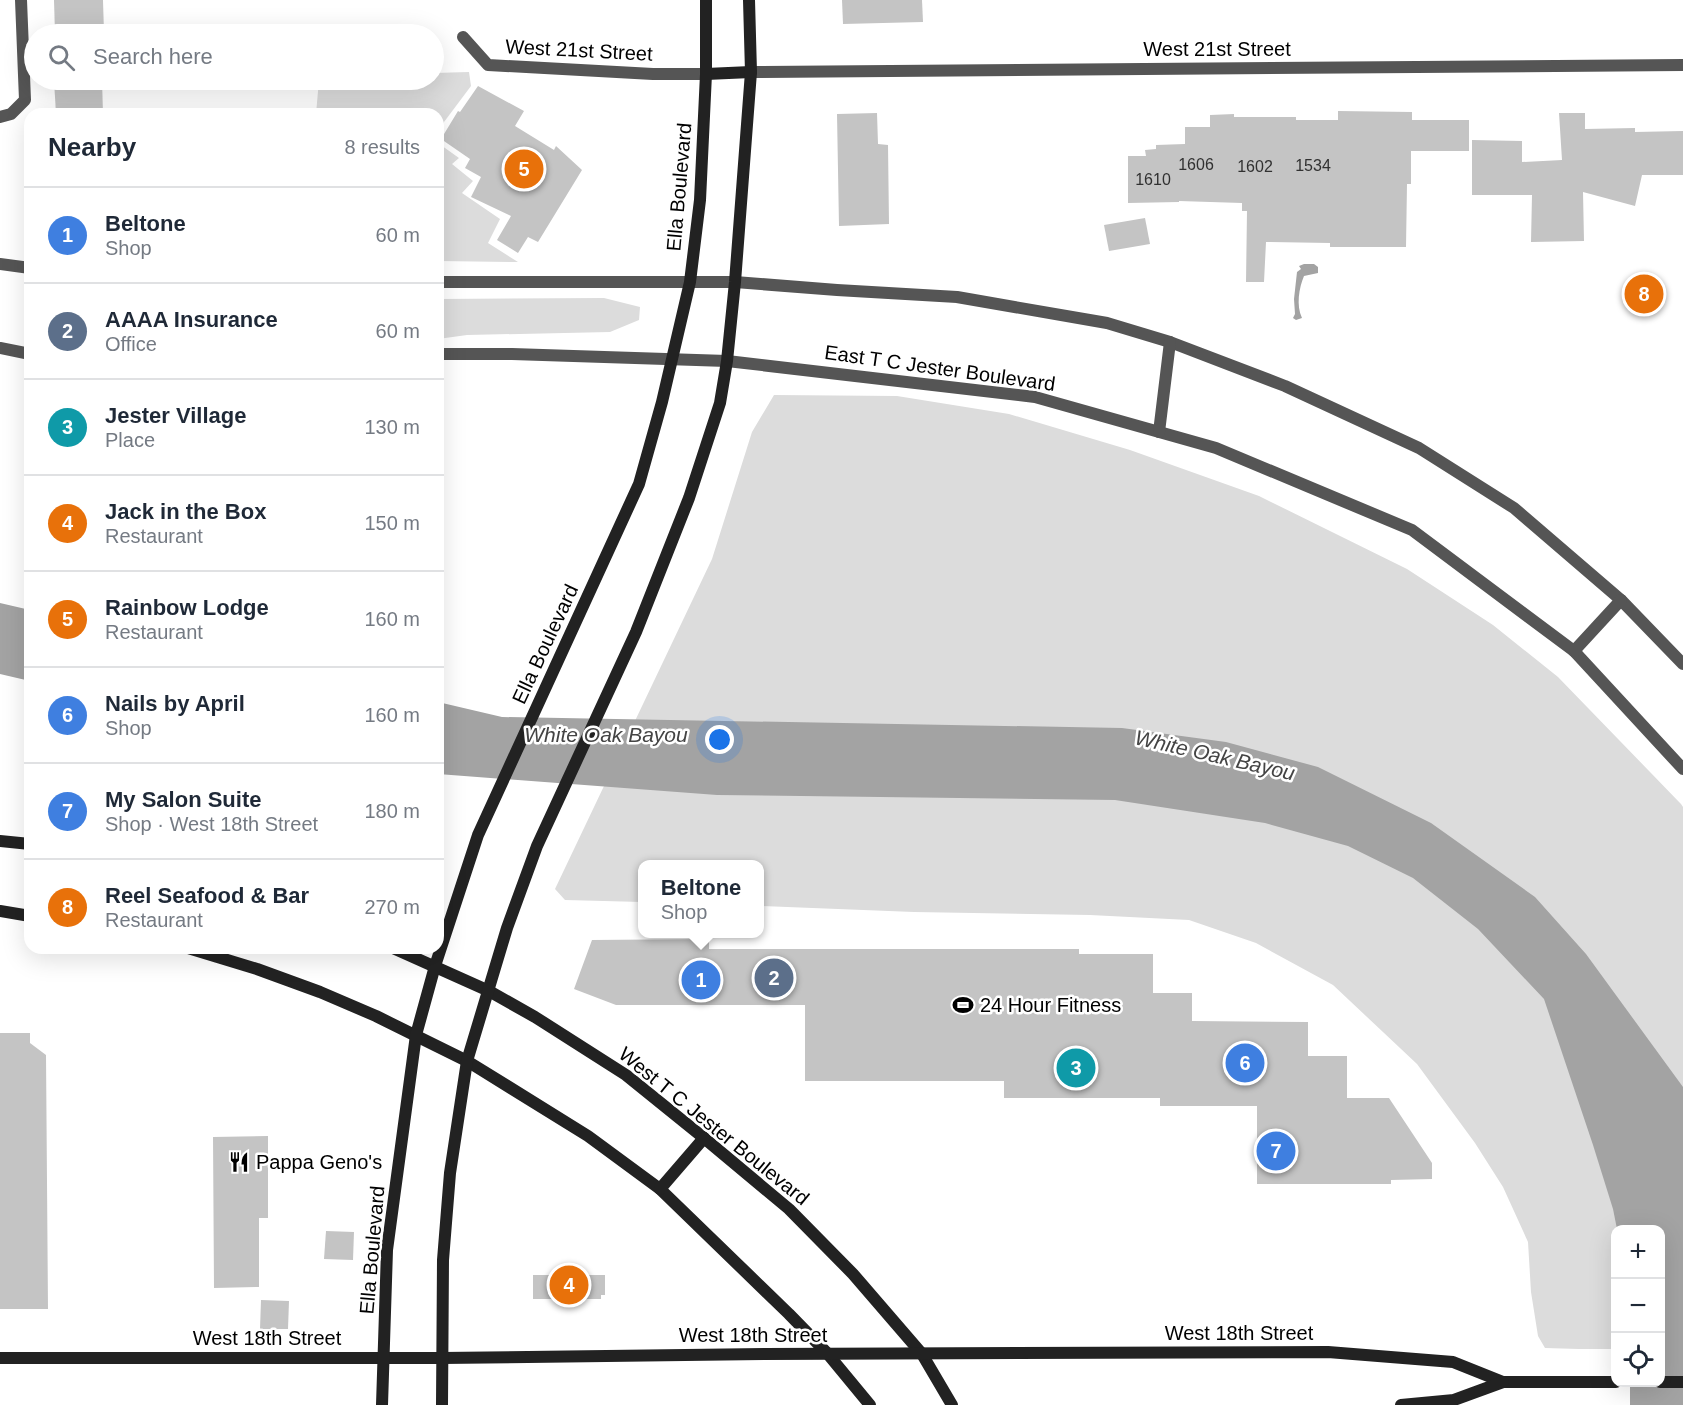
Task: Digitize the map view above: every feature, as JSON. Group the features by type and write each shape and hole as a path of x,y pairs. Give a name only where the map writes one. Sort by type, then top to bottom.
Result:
{"main road":[{"name":"Ella Boulevard","path":"444,939 478,835 639,484 662,402 670,359 690,282 700,200 706,74 706,0"},
{"path":"442,1405 443,1260 450,1173 467,1061 507,928 537,846 636,632 689,498 720,402 727,361 735,282 751,72 749,0"},
{"path":"706,74 751,72"},
{"path":"0,841 24,843"},
{"path":"0,911 24,915"},
{"path":"208,954 320,992 416,1035 467,1061 588,1136 660,1189 827,1353 870,1405"},
{"name":"West T C Jester Boulevard","path":"407,954 489,991 535,1017 626,1075 704,1138 789,1209 853,1274 922,1354 952,1405"},
{"name":"Ella Boulevard","path":"382,1405 387,1250 416,1035 439,954"},
{"path":"660,1189 704,1138"},
{"name":"West 18th Street","path":"0,1358 442,1359 827,1353 1328,1352 1453,1362 1503,1382"},
{"name":"West 18th Street","path":"1401,1405 1454,1400 1503,1382 1611,1382"},
{"path":"1665,1382 1683,1382"}],"street":[{"path":"21,0 24,75"},
{"name":"West 21st Street","path":"463,37 488,65 652,74 706,74"},
{"name":"West 21st Street","path":"751,72 1683,65"},
{"path":"0,117 10,114 25,100 25,90"},
{"path":"0,264 24,267"},
{"path":"444,282 735,282 957,297 1107,323 1170,342 1285,386 1419,448 1514,508 1621,600 1683,664"},
{"path":"1159,432 1170,342"},
{"path":"0,348 24,353"},
{"name":"East T C Jester Boulevard","path":"444,354 727,361 1035,397 1216,448 1412,530 1574,651 1683,769"},
{"path":"1574,651 1621,600"}],"shaded area":[{"path":"469,72 471,86 444,122 444,108 317,108 318,90 444,90 444,73"},
{"path":"444,147 459,158 452,164 473,181 462,193 500,219 488,243 518,262 444,261"},
{"path":"604,298 640,307 639,320 610,332 467,335 444,338 444,299"},
{"path":"774,395 897,396 1009,414 1130,450 1259,496 1407,569 1493,625 1558,677 1683,807 1683,1347 1665,1255 1665,1225 1611,1225 1611,1349 1545,1348 1538,1336 1531,1292 1528,1242 1503,1187 1475,1143 1417,1064 1333,985 1256,943 1189,920 764,906 764,860 638,860 638,902 565,900 555,889 712,559 752,432"}],"water":[{"path":"1314,264 1318,267 1318,273 1304,276 1299,297 1302,318 1296,320 1293,318 1297,272 1301,269 1299,266"},
{"path":"0,603 24,609 24,680 0,674"},
{"name":"White Oak Bayou","path":"444,703 502,717 1122,728 1226,742 1318,767 1431,823 1535,897 1586,954 1683,1087 1683,1405 1630,1405 1630,1387 1665,1387 1665,1225 1616,1225 1593,1145 1544,999 1478,929 1413,878 1348,846 1265,823 1115,800 717,795 444,774"}],"building":[{"path":"54,0 103,0 104,24 55,24"},
{"path":"842,0 922,0 923,22 843,24"},
{"path":"478,86 524,111 515,126 554,150 556,146 582,170 538,242 528,237 518,253 497,240 511,216 471,197 481,177 465,168 470,159 444,141 444,134 458,111 460,112"},
{"path":"55,90 102,90 103,108 56,108"},
{"path":"1338,111 1412,112 1412,120 1469,120 1469,151 1411,151 1411,184 1407,184 1406,247 1330,247 1330,243 1266,242 1264,282 1246,282 1247,211 1242,211 1242,203 1179,201 1128,203 1128,156 1146,156 1145,150 1156,149 1156,145 1185,144 1185,127 1210,127 1210,115 1234,114 1234,117 1338,120"},
{"path":"877,113 878,144 888,145 889,224 839,226 837,114"},
{"path":"1559,113 1585,113 1585,129 1635,128 1635,132 1683,131 1683,175 1642,175 1635,206 1583,192 1584,241 1531,242 1532,195 1472,195 1472,140 1522,141 1522,162 1562,160"},
{"path":"1145,218 1150,244 1109,251 1104,225"},
{"path":"709,939 709,949 1079,949 1079,954 1153,954 1153,993 1192,993 1192,1021 1308,1022 1308,1056 1347,1056 1347,1098 1389,1098 1432,1163 1432,1179 1391,1180 1391,1184 1257,1184 1257,1106 1160,1106 1160,1098 1004,1098 1004,1081 805,1081 805,1005 616,1005 574,989 592,940"},
{"path":"0,1033 30,1033 30,1043 46,1055 48,1309 0,1309"},
{"path":"268,1136 268,1218 259,1218 259,1287 214,1288 213,1137"},
{"path":"326,1231 354,1232 353,1260 324,1259"},
{"path":"533,1275 605,1275 605,1295 601,1295 601,1299 533,1299"},
{"path":"261,1300 289,1301 288,1329 260,1329"}],"place":[{"name":"Rainbow Lodge","path":"524,169"},
{"name":"Reel Seafood & Bar","path":"1644,294"},
{"name":"AAAA Insurance","path":"774,978"},
{"name":"Beltone","path":"701,980"},
{"name":"24 Hour Fitness","path":"963,1005"},
{"name":"Nails by April","path":"1245,1063"},
{"name":"Jester Village","path":"1076,1068"},
{"name":"My Salon Suite","path":"1276,1151"},
{"name":"Pappa Geno's","path":"239,1162"},
{"name":"Jack in the Box","path":"569,1285"}]}
